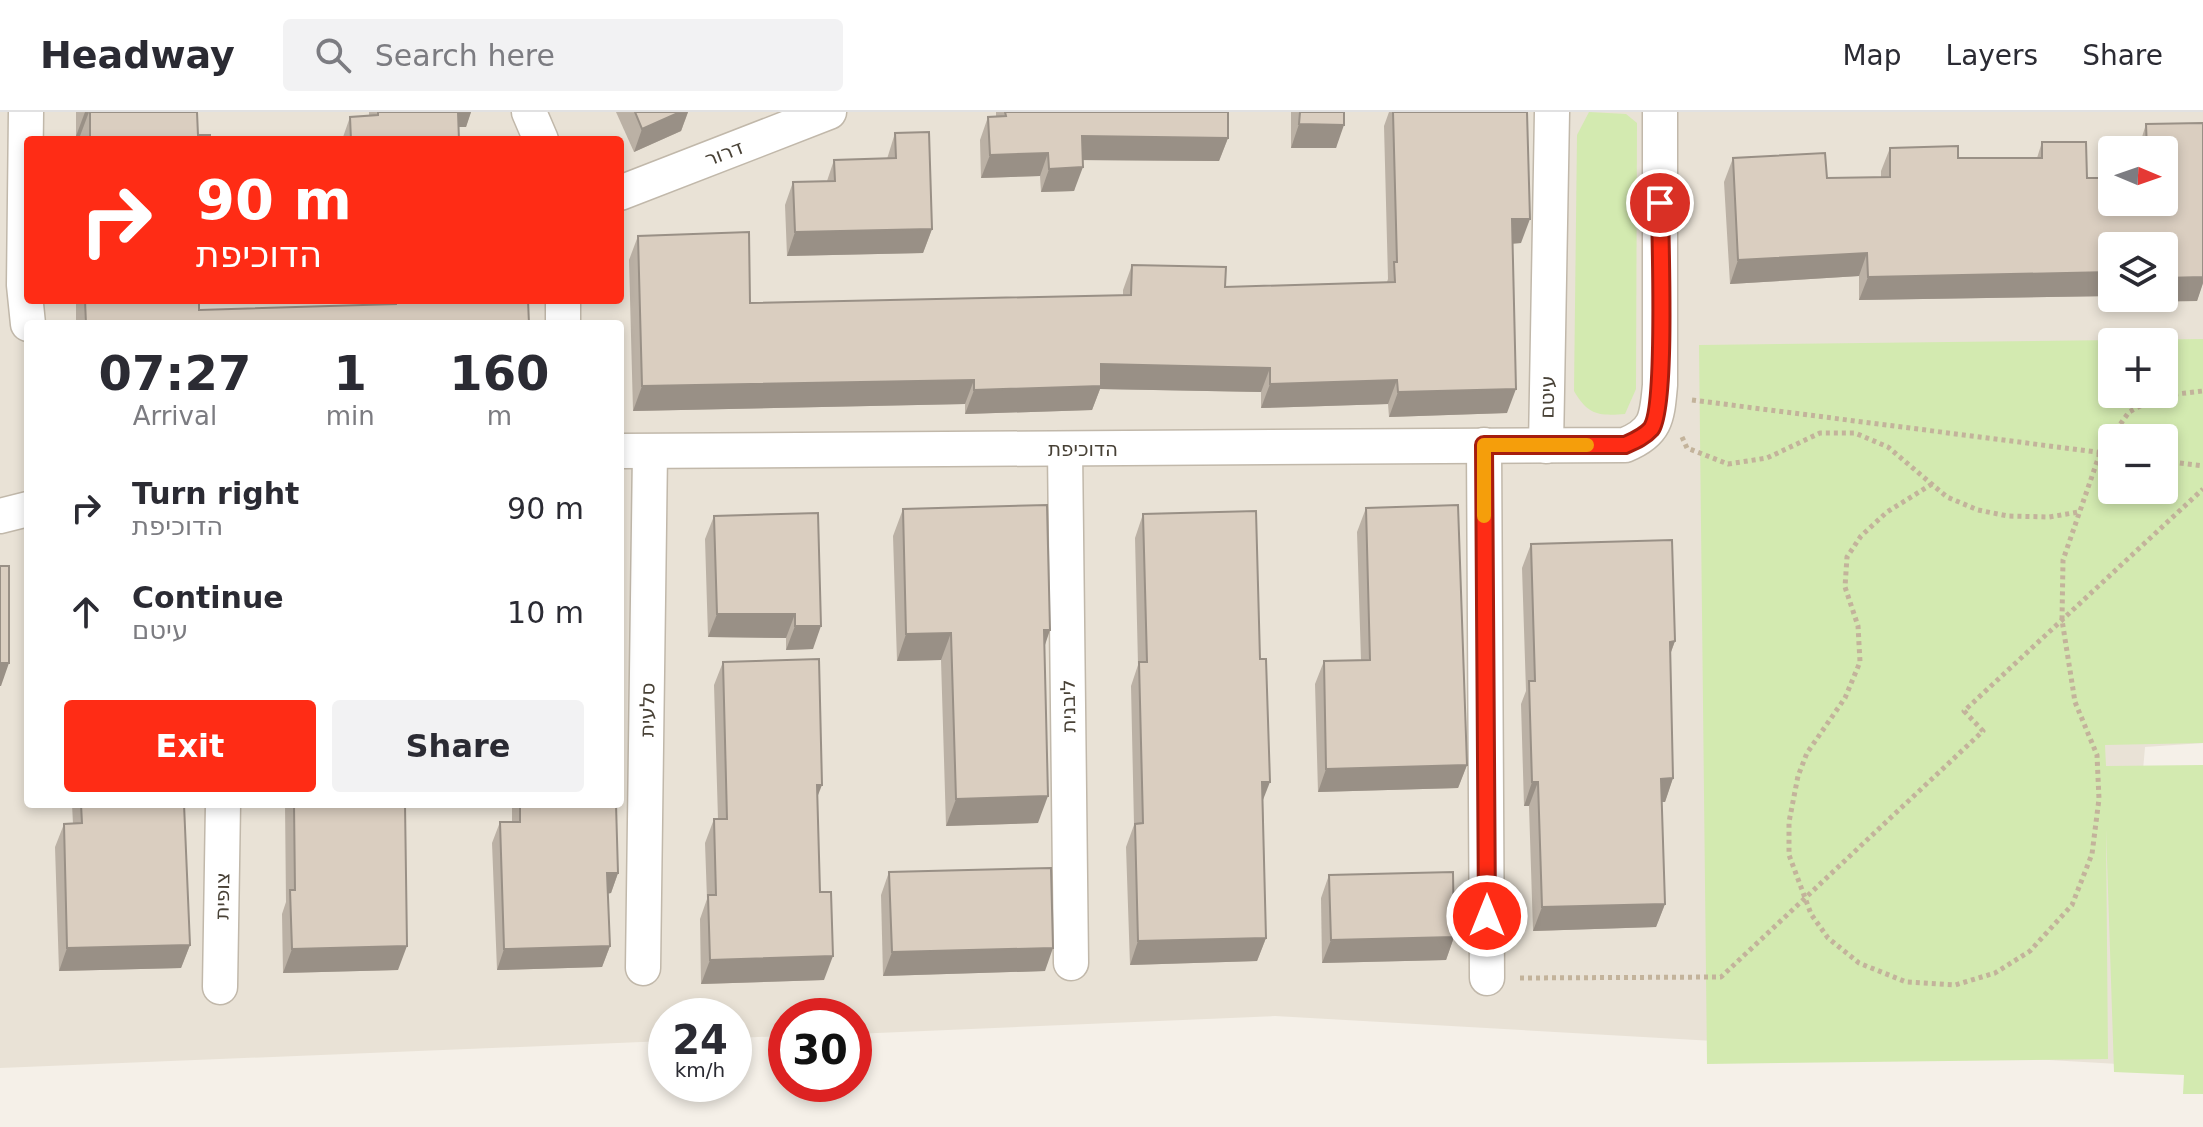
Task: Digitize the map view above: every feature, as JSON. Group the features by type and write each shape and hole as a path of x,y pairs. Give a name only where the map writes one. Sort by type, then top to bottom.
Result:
{"street":[{"path":"26,112 26,136"},
{"path":"529,112 539,136"},
{"name":"דרור","path":"624,191 829,112"},
{"name":"עיטם","path":"1552,112 1546,446 1625,445 1651,429 1657,415 1662,396 1660,112"},
{"path":"1484,445 1487,978"},
{"name":"הדוכיפת","path":"635,452 1546,446"},
{"name":"ליבנית","path":"1065,449 1071,963"},
{"name":"סלעית","path":"635,452 643,968"},
{"path":"0,516 24,510"},
{"name":"צופית","path":"220,987 223,808"}],"path":[{"path":"2121,424 2129,412 2159,396 2203,391"},
{"path":"1662,396 2098,453"},
{"path":"1662,396 1687,448 1728,464 1767,458 1820,433 1855,433 1888,447 1947,497 1978,510 2008,516 2049,517 2080,511"},
{"path":"1932,484 1887,512 1861,536 1847,557 1845,587 1858,626 1860,662 1845,698 1807,753 1798,776 1789,822 1789,855 1811,914 1828,938 1859,963 1906,982 1955,985 1995,973 2030,951 2072,905 2092,854 2099,799 2097,755 2075,702 2062,620 2063,560 2098,459"},
{"path":"2178,463 2203,466"},
{"path":"1487,978 1721,977 1983,731 1964,711 2203,489"}],"shaded area":[{"path":"0,112 2203,112 2203,743 2145,747 2118,1064 1275,1016 872,1033 872,998 768,998 768,1037 752,1037 752,998 648,998 648,1042 0,1068"}],"green space":[{"path":"1589,112 1626,114 1637,123 1636,389 1625,414 1595,412 1584,405 1574,391 1577,135"},
{"path":"2178,339 2203,339 2203,743 2105,745 2106,766 2203,765 2203,1094 2183,1094 2184,1075 2114,1072 2106,829 2108,1059 1707,1064 1699,345 2098,340 2098,408 2178,408"}],"building":[{"path":"90,112 197,112 198,135 210,135 210,136 90,136"},
{"path":"378,112 458,112 459,136 351,136 350,117 378,115"},
{"path":"635,112 680,112 642,129"},
{"path":"1005,112 1228,112 1228,138 1082,136 1083,167 1049,169 1048,153 990,155 988,117 1006,116"},
{"path":"1300,112 1344,112 1344,125 1299,124"},
{"path":"1393,112 1527,112 1530,219 1512,219 1516,389 1398,392 1397,380 1270,384 1270,368 1101,364 1101,386 974,390 974,380 642,386 638,236 749,232 750,303 1131,295 1132,265 1226,267 1225,287 1395,282"},
{"path":"2203,123 2203,277 2178,278 2178,232 2098,232 2098,272 1868,277 1867,253 1738,260 1733,158 1825,153 1827,178 1890,177 1890,148 1958,146 1958,158 2042,158 2042,142 2086,142 2087,178 2098,178 2098,216 2178,216 2178,136 2146,136 2146,124"},
{"path":"929,132 932,229 795,232 793,182 835,181 834,160 896,158 895,133"},
{"path":"85,304 199,304 199,310 396,304 528,304 529,320 86,320"},
{"path":"1047,505 1050,630 1044,630 1048,796 956,799 951,633 906,634 903,509"},
{"path":"1458,505 1467,765 1326,769 1324,661 1370,660 1366,508"},
{"path":"1256,511 1260,659 1266,659 1270,782 1262,782 1266,938 1138,941 1135,824 1143,823 1139,662 1147,662 1143,514"},
{"path":"818,513 821,626 795,626 795,614 717,614 714,516"},
{"path":"1672,540 1675,641 1670,642 1673,778 1661,779 1665,904 1542,907 1538,782 1532,782 1529,681 1535,681 1531,544"},
{"path":"0,566 9,566 9,663 0,663"},
{"path":"819,659 822,785 817,785 820,892 831,892 833,956 710,960 708,895 716,895 714,819 727,819 723,662"},
{"path":"81,808 184,808 190,945 67,948 64,824 82,823"},
{"path":"294,808 405,808 407,946 292,949 290,890 295,890"},
{"path":"520,808 616,808 618,873 607,873 610,946 504,949 500,822 520,822"},
{"path":"1051,868 1053,948 892,952 889,872"},
{"path":"1453,872 1454,937 1331,940 1329,875"}],"slow traffic":[{"path":"1484,516 1484,445 1587,445"}],"route":[{"path":"1487,916 1484,445 1625,445 1651,429 1657,415 1660,385 1660,203"}]}
